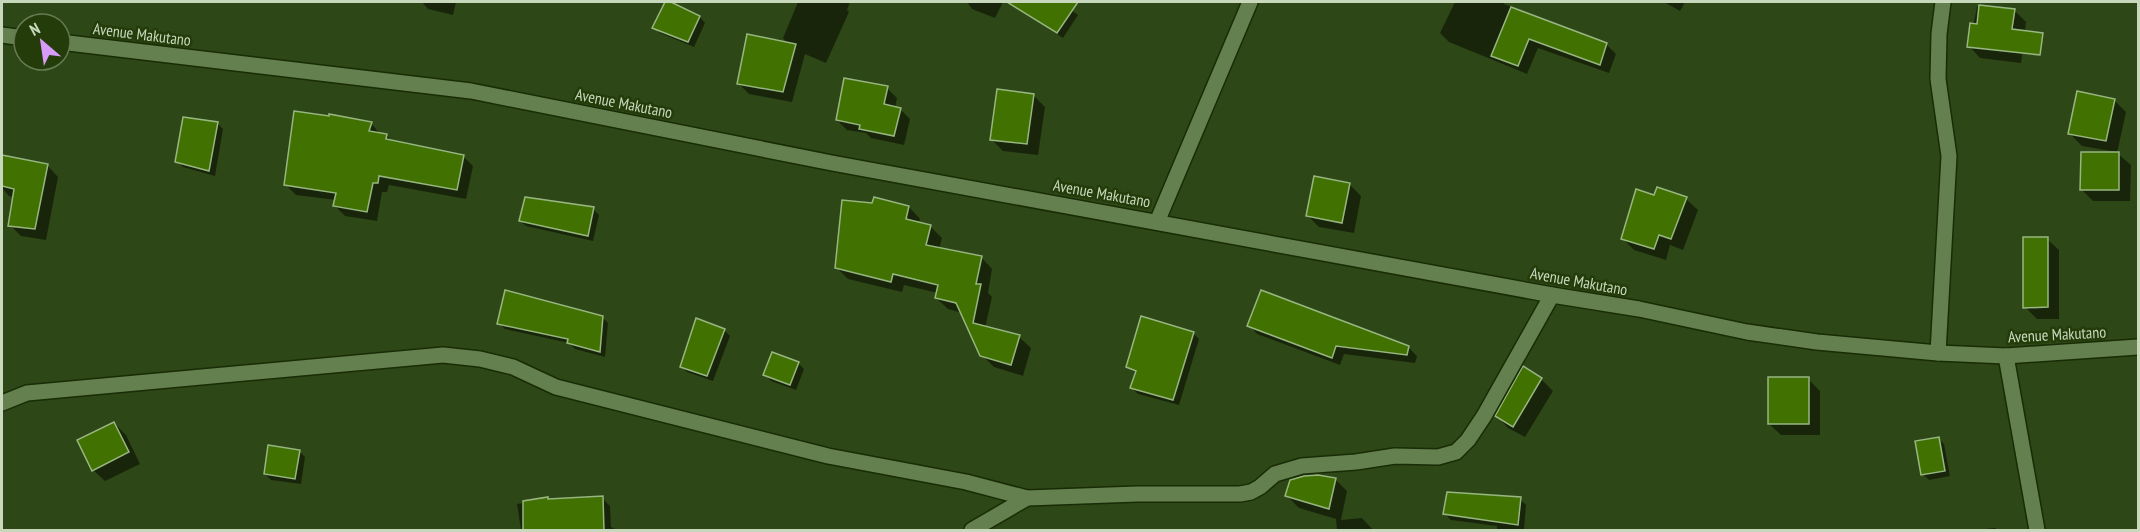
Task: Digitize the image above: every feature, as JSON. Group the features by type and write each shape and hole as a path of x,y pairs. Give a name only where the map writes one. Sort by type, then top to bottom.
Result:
{"street":[{"path":"1157,222 1250,2"},
{"path":"1938,353 1949,156 1938,79 1939,34 1943,2"},
{"name":"Avenue Makutano","path":"72,43 471,91 831,163 1552,296 1639,309 1747,333 1938,353 2006,356 2139,347"},
{"path":"2,403 27,393 443,356 462,357 513,367 567,390 828,456 966,482 1027,498 1137,494 1240,494 1260,487 1275,474 1302,466 1395,456 1438,457 1456,452 1468,440 1484,416 1552,296"},
{"path":"2006,356 2037,531"},
{"path":"972,531 1027,498"}],"building":[{"path":"665,2 671,2 700,16 688,42 652,28"},
{"path":"1007,2 1078,2 1057,33"},
{"path":"1979,5 2015,9 2012,29 2043,33 2040,55 1967,47 1970,23 1977,24"},
{"path":"1511,7 1607,43 1600,65 1529,39 1518,66 1491,56"},
{"path":"747,34 796,44 783,92 737,84"},
{"path":"844,78 888,86 884,104 901,108 894,136 859,129 860,125 836,120"},
{"path":"997,89 1034,94 1027,144 990,140"},
{"path":"2077,91 2115,99 2106,141 2068,134"},
{"path":"294,111 329,116 329,114 372,122 369,131 387,134 386,139 464,155 457,190 379,176 378,183 373,183 367,212 333,206 336,193 284,185"},
{"path":"183,117 218,122 209,171 175,162"},
{"path":"2081,152 2119,152 2119,190 2080,190"},
{"path":"2,155 48,164 35,229 8,226 14,189 2,186"},
{"path":"1314,176 1350,183 1342,223 1306,216"},
{"path":"1657,187 1687,197 1671,239 1659,235 1654,249 1621,239 1636,189 1654,195"},
{"path":"525,197 594,207 588,236 519,221"},
{"path":"874,197 909,206 906,219 931,225 926,245 982,256 976,284 981,284 973,323 1020,335 1011,365 980,356 956,303 935,298 938,285 893,274 891,282 835,268 842,200 872,203"},
{"path":"2023,237 2048,237 2048,307 2023,308"},
{"path":"505,290 603,316 600,352 567,343 568,339 497,324"},
{"path":"1261,290 1409,346 1407,355 1336,346 1332,358 1247,326"},
{"path":"1141,316 1194,332 1173,400 1130,388 1136,371 1126,367"},
{"path":"696,318 725,329 707,376 680,367"},
{"path":"772,352 799,362 790,385 763,375"},
{"path":"1523,366 1542,378 1513,427 1495,416"},
{"path":"1768,377 1809,377 1809,424 1768,424"},
{"path":"114,422 129,452 92,471 77,440"},
{"path":"1939,437 1945,471 1921,475 1915,441"},
{"path":"268,445 300,450 295,479 264,474"},
{"path":"1318,475 1336,478 1329,509 1285,496 1290,480"},
{"path":"1447,492 1521,497 1518,525 1443,514"},
{"path":"603,496 604,531 523,531 523,501 548,497 548,499"}]}
